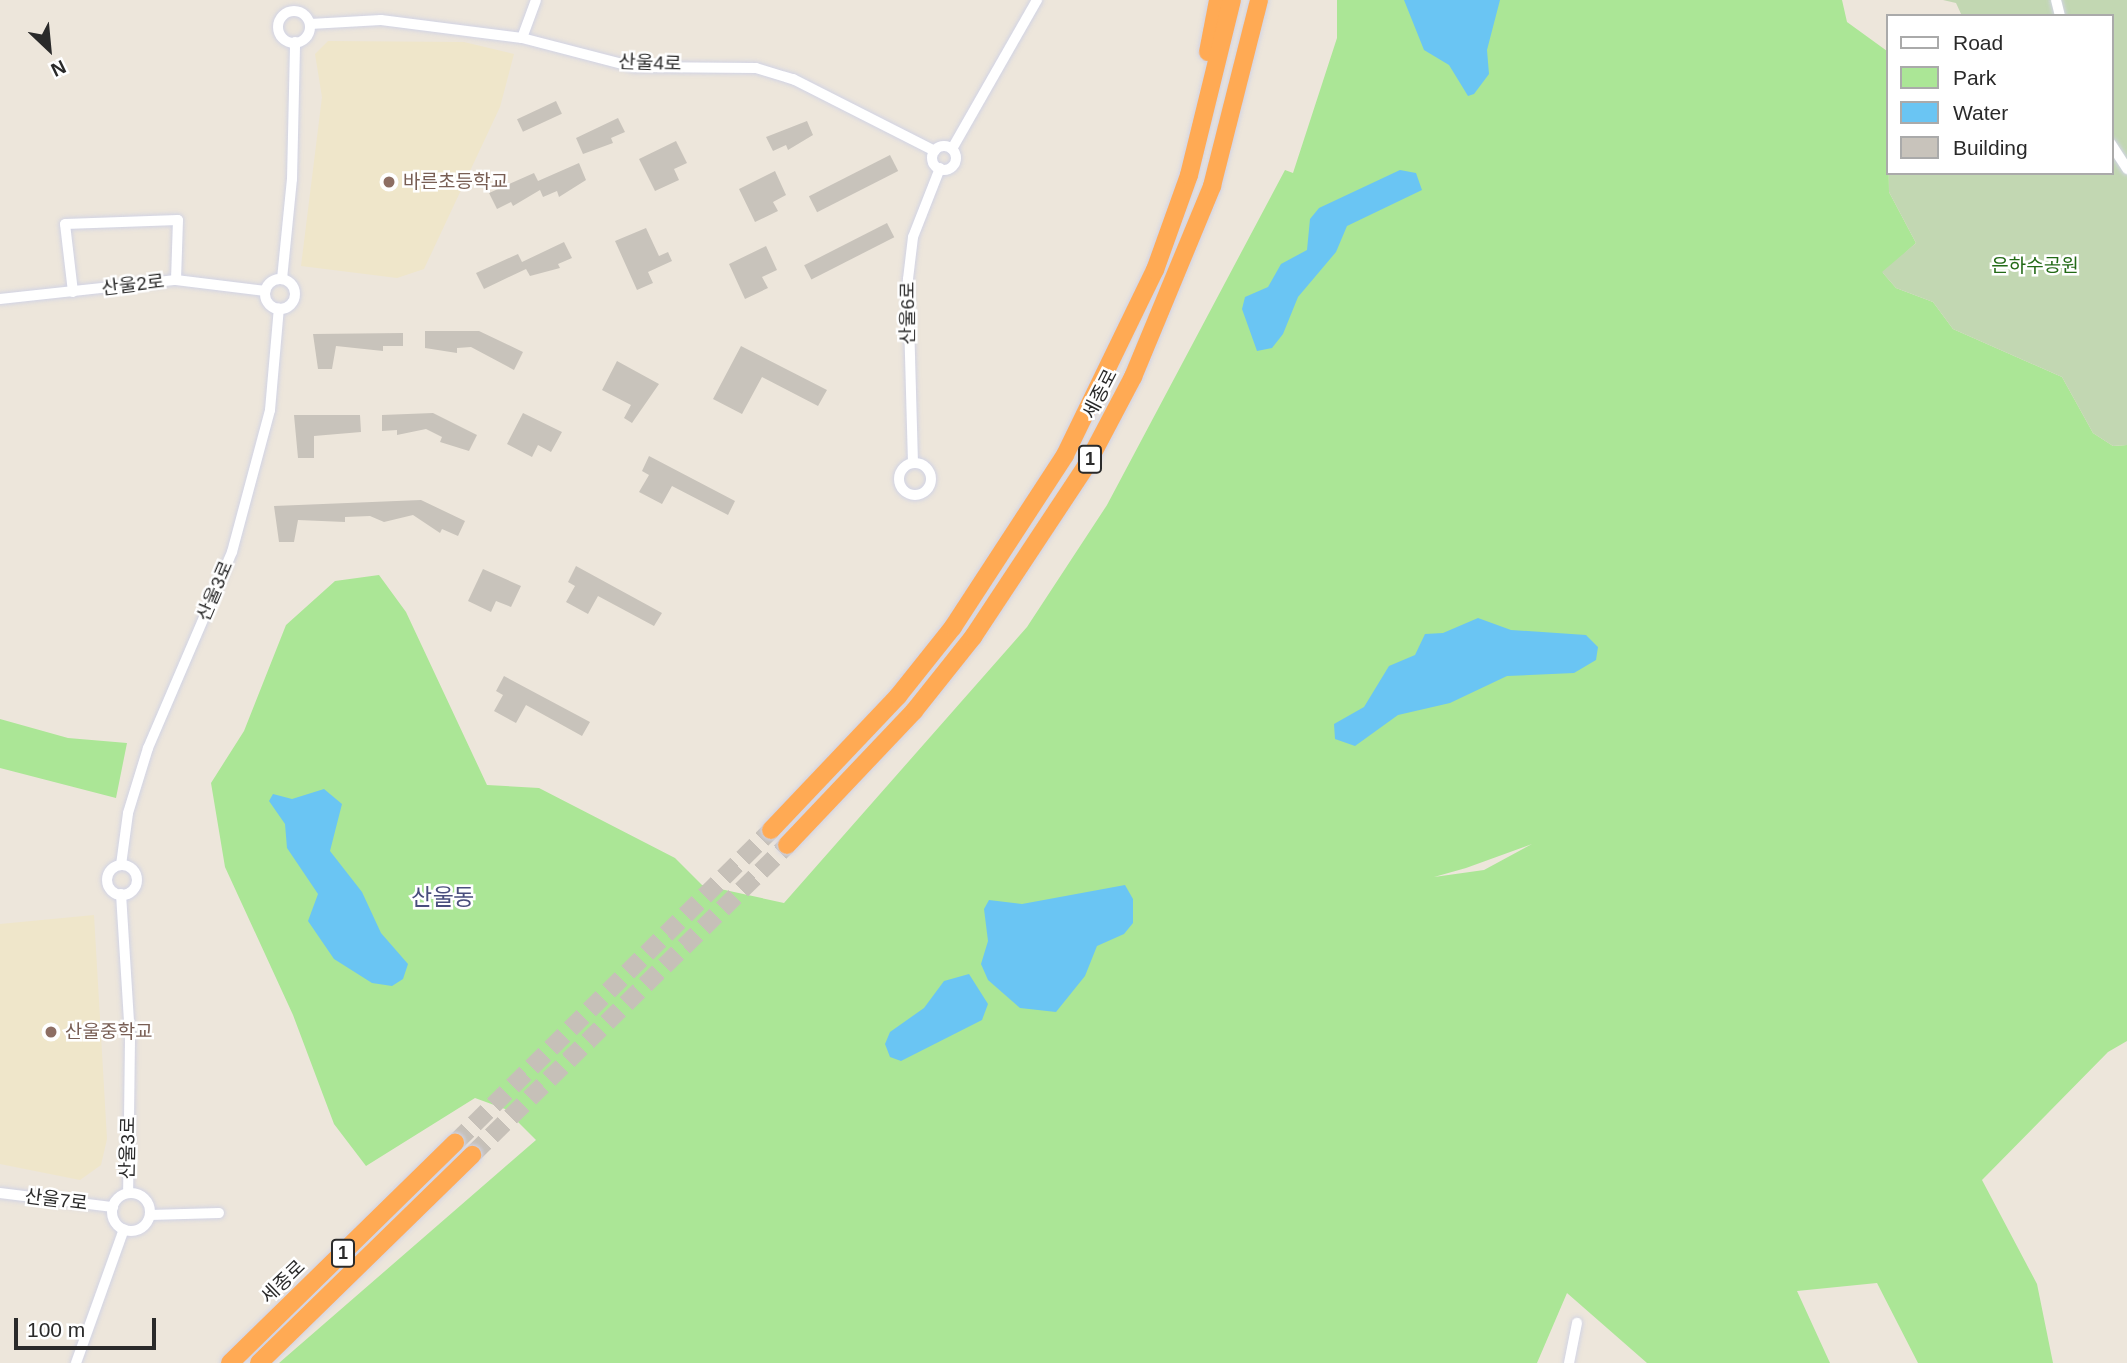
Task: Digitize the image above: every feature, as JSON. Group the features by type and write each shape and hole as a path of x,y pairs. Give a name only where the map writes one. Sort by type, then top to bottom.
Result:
{"highway":[{"path":"1155,270 1186,155 1218,0"},
{"name":"세종로","path":"771,830 898,696 1010,544 1083,422 1155,270 1189,175 1231,0"},
{"name":"세종로","path":"787,845 914,711 1032,553 1127,388 1175,281 1212,186 1259,0"},
{"path":"1175,281 1230,152 1267,0"},
{"name":"세종로","path":"230,1363 455,1143"},
{"name":"1","path":"259,1363 472,1155"}],"street":[{"path":"522,38 536,0"},
{"path":"940,168 933,161 935,150 952,149 1037,0"},
{"path":"290,6 304,14 310,24 306,37 295,42 282,37 278,28 290,6"},
{"name":"산울4로","path":"310,24 381,20 522,38 634,67 756,68 793,79 935,150"},
{"path":"282,279 265,291 267,301 279,308 291,303 295,294 282,279 292,179 295,42"},
{"path":"2113,147 2127,169"},
{"name":"산울6로","path":"912,463 908,279 913,237 940,168 955,163 952,149"},
{"path":"73,292 65,224 178,220 176,280"},
{"name":"산울2로","path":"0,299 176,280 265,291"},
{"name":"산울3로","path":"121,865 128,813 148,748 232,552 270,410 279,308"},
{"path":"121,865 134,870 137,880 133,889 121,894 107,881 109,872 121,865"},
{"name":"산울3로","path":"121,894 130,1038 128,1193"},
{"name":"산울7로","path":"0,1193 113,1207"},
{"path":"128,1193 145,1199 150,1214 142,1227 124,1229 114,1221 113,1207 128,1193"},
{"path":"150,1214 219,1213"},
{"path":"76,1363 124,1229"},
{"path":"1569,1363 1577,1323"}],"shaded area":[{"name":"바른초등학교","path":"328,41 464,42 514,54 500,107 424,269 397,278 301,266 322,97 315,54"},
{"name":"산울중학교","path":"94,915 107,1139 101,1165 80,1180 0,1164 0,924"}],"green space":[{"path":"1337,0 1842,0 1847,22 1885,50 1885,175 1889,175 1889,192 1916,243 1883,273 1896,288 1933,302 1953,329 2062,377 2093,433 2113,446 2127,445 2127,1041 2108,1052 1982,1180 2037,1284 2053,1363 1918,1363 1877,1283 1797,1291 1830,1363 1647,1363 1567,1293 1537,1363 279,1363 536,1140 505,1109 475,1098 366,1166 334,1124 293,1015 225,867 211,783 244,731 286,625 335,581 379,575 406,612 487,785 539,788 675,858 702,885 784,903 1027,627 1107,505 1285,170 1293,173 1337,38","holes":["1532,844 1484,870 1434,877 1466,868"]},
{"name":"은하수공원","path":"1943,0 2127,0 2127,445 2113,446 2093,433 2062,377 1953,329 1933,302 1896,288 1882,272 1916,243 1889,192 1889,175 2113,175 2113,14 1961,14 1956,3"},
{"path":"0,719 68,738 127,743 116,798 0,768"}],"water":[{"path":"1404,0 1500,0 1487,50 1489,74 1474,94 1468,96 1449,65 1424,50"},
{"path":"1400,170 1416,173 1422,190 1347,226 1336,252 1298,297 1283,334 1272,348 1257,351 1242,309 1245,297 1268,287 1281,264 1307,250 1310,219 1319,208"},
{"path":"1478,618 1511,630 1586,635 1598,647 1596,660 1574,673 1507,676 1450,703 1398,715 1355,746 1335,739 1334,724 1364,707 1389,666 1415,655 1425,634 1443,633"},
{"path":"324,789 342,804 330,851 362,892 381,933 408,964 403,979 392,986 372,983 334,959 308,921 318,894 287,848 285,824 269,801 273,794 292,799"},
{"path":"1125,885 1133,899 1133,923 1124,934 1097,946 1085,976 1056,1012 1020,1008 988,980 981,964 988,941 984,909 989,900 1022,904"},
{"path":"969,974 988,1004 982,1020 901,1061 890,1057 885,1044 890,1032 924,1008 944,981"}],"building":[{"path":"556,101 562,114 523,132 517,119"},
{"path":"618,118 625,132 611,138 613,143 583,154 576,138"},
{"path":"807,121 813,135 788,150 786,145 773,151 766,137"},
{"path":"676,141 687,163 674,169 679,180 655,191 639,159"},
{"path":"890,155 898,171 817,212 809,196"},
{"path":"579,163 586,180 559,197 557,191 543,197 540,190 513,206 511,202 497,209 489,193 534,173 538,181"},
{"path":"775,171 786,195 773,202 778,211 755,222 739,189"},
{"path":"887,223 894,237 811,279 804,265"},
{"path":"646,228 659,256 668,252 672,261 648,272 653,283 637,290 615,241"},
{"path":"564,242 572,258 558,264 560,268 530,276 526,269 484,289 476,273 518,254 522,262"},
{"path":"766,246 777,270 762,277 768,288 745,299 729,264"},
{"path":"425,331 479,331 523,352 514,370 471,347 457,348 457,353 425,348"},
{"path":"403,333 403,346 383,346 383,351 336,346 332,369 318,369 313,334"},
{"path":"741,346 827,390 818,406 762,377 742,414 713,399"},
{"path":"617,361 659,384 632,423 624,418 631,405 602,390"},
{"path":"433,413 477,435 469,451 440,442 442,437 426,429 397,435 397,430 382,431 382,415"},
{"path":"523,413 562,432 551,452 538,445 532,457 507,444"},
{"path":"294,415 360,415 361,432 314,436 314,458 298,458"},
{"path":"649,456 735,501 728,515 672,486 662,504 639,492 649,475 642,471"},
{"path":"421,500 465,521 458,536 442,529 440,533 413,515 384,522 370,516 345,517 345,522 298,520 294,542 279,542 274,506"},
{"path":"576,566 662,613 654,626 598,596 588,614 566,602 575,586 568,582"},
{"path":"483,569 521,586 511,607 496,601 491,612 468,601"},
{"path":"504,676 590,722 582,736 526,705 516,723 494,711 503,695 496,691"}],"tunnel":[{"path":"455,1143 771,830"},
{"path":"472,1155 787,845"}],"place":[{"name":"바른초등학교","path":"389,182"},
{"name":"산울중학교","path":"51,1032"}],"district":[{"name":"산울동","path":"443,897"}]}
